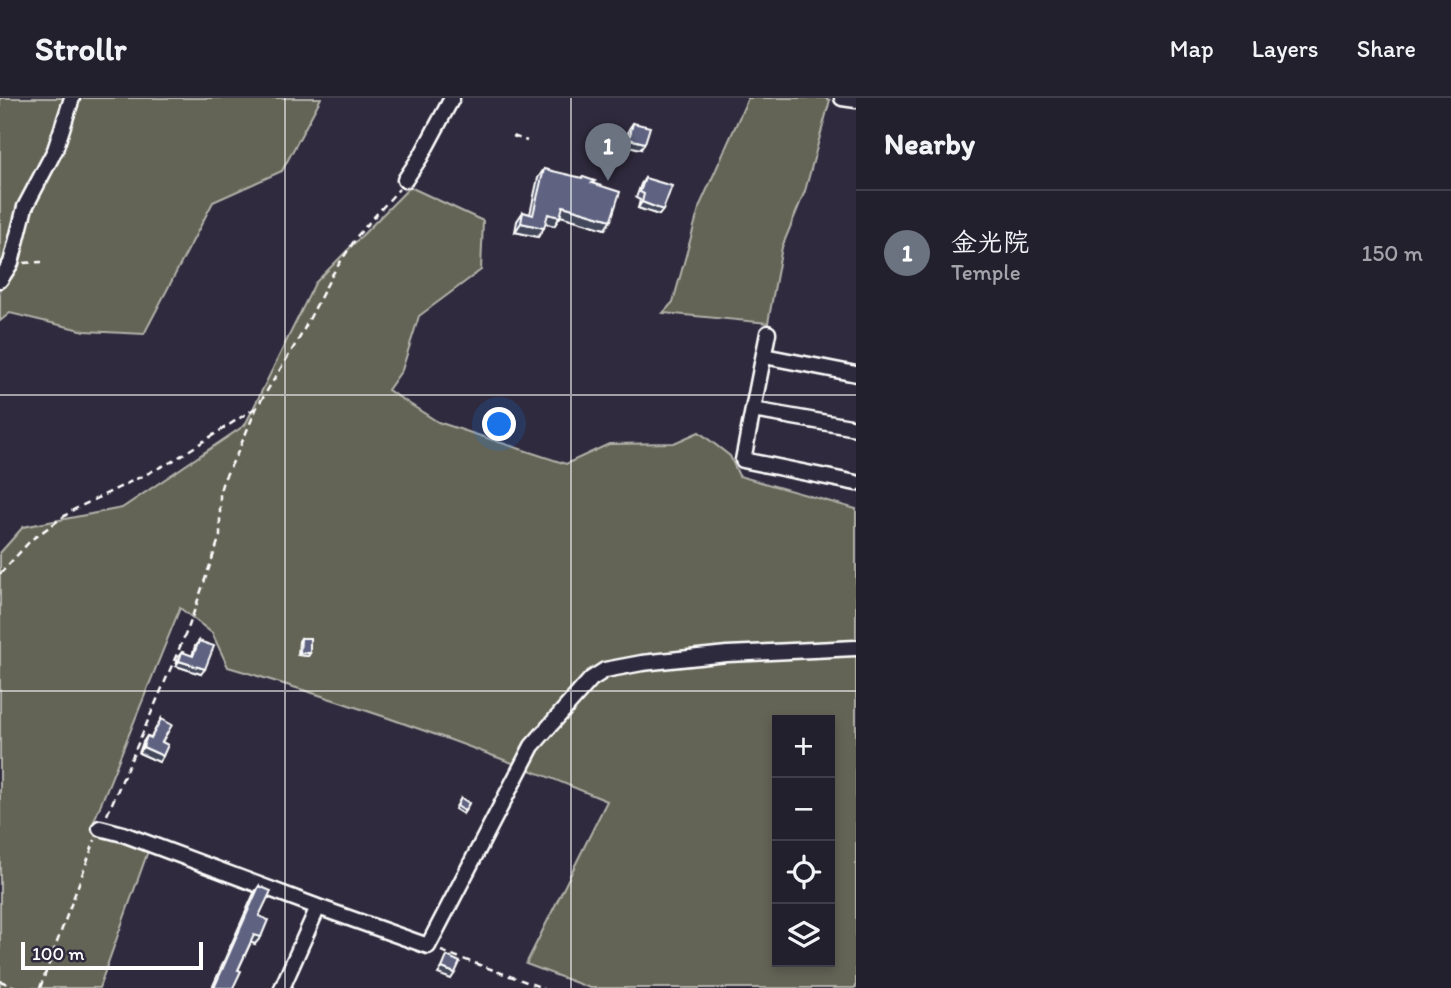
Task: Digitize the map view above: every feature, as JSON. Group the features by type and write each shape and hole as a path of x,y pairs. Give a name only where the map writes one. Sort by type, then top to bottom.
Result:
{"street":[{"path":"0,280 11,263 24,207 55,150 72,98"},
{"path":"405,180 453,98"},
{"path":"842,98 856,100"},
{"path":"768,333 743,460 856,483"},
{"path":"764,356 856,374"},
{"path":"753,410 856,428"},
{"path":"100,828 123,834 428,946 532,746 592,679 605,670 642,663 727,654 856,648"},
{"path":"282,988 318,907"}],"path":[{"path":"513,135 527,141"},
{"path":"40,988 100,828 113,805 188,626 220,536 220,491 223,481 243,443 257,407 300,337 352,243 405,180"},
{"path":"11,263 41,262"},
{"path":"0,574 31,540 73,510 171,462 257,407"},
{"path":"428,946 542,988"},
{"path":"0,981 18,988"}],"green space":[{"path":"0,98 321,98 282,171 213,202 144,334 85,331 10,313 0,321"},
{"path":"748,98 830,100 805,191 782,247 768,323 663,313 673,302 700,205"},
{"path":"410,187 483,221 481,270 419,316 402,370 388,390 438,422 566,464 609,444 674,443 699,432 730,456 739,476 856,509 856,988 590,988 526,964 607,801 514,763 419,729 228,667 212,633 180,608 92,826 148,851 99,988 0,988 0,553 23,527 122,508 245,425 315,283"}],"building":[{"path":"633,123 650,127 645,143 629,139"},
{"path":"544,169 583,177 595,181 592,183 620,192 611,220 563,206 560,217 548,214 544,228 521,223 523,212 533,215"},
{"path":"645,178 672,186 663,210 642,202 644,194 640,192"},
{"path":"301,638 310,638 310,653 300,653"},
{"path":"199,641 214,646 205,669 179,661 182,652 193,656"},
{"path":"161,719 172,725 162,742 168,745 163,756 143,747 147,736 151,738"},
{"path":"461,798 469,803 465,811 457,806"},
{"path":"259,886 271,891 259,916 268,920 261,937 254,935 233,988 214,988"},
{"path":"447,956 460,962 455,973 442,968"}],"place":[{"name":"金光院","path":"608,181"}]}
